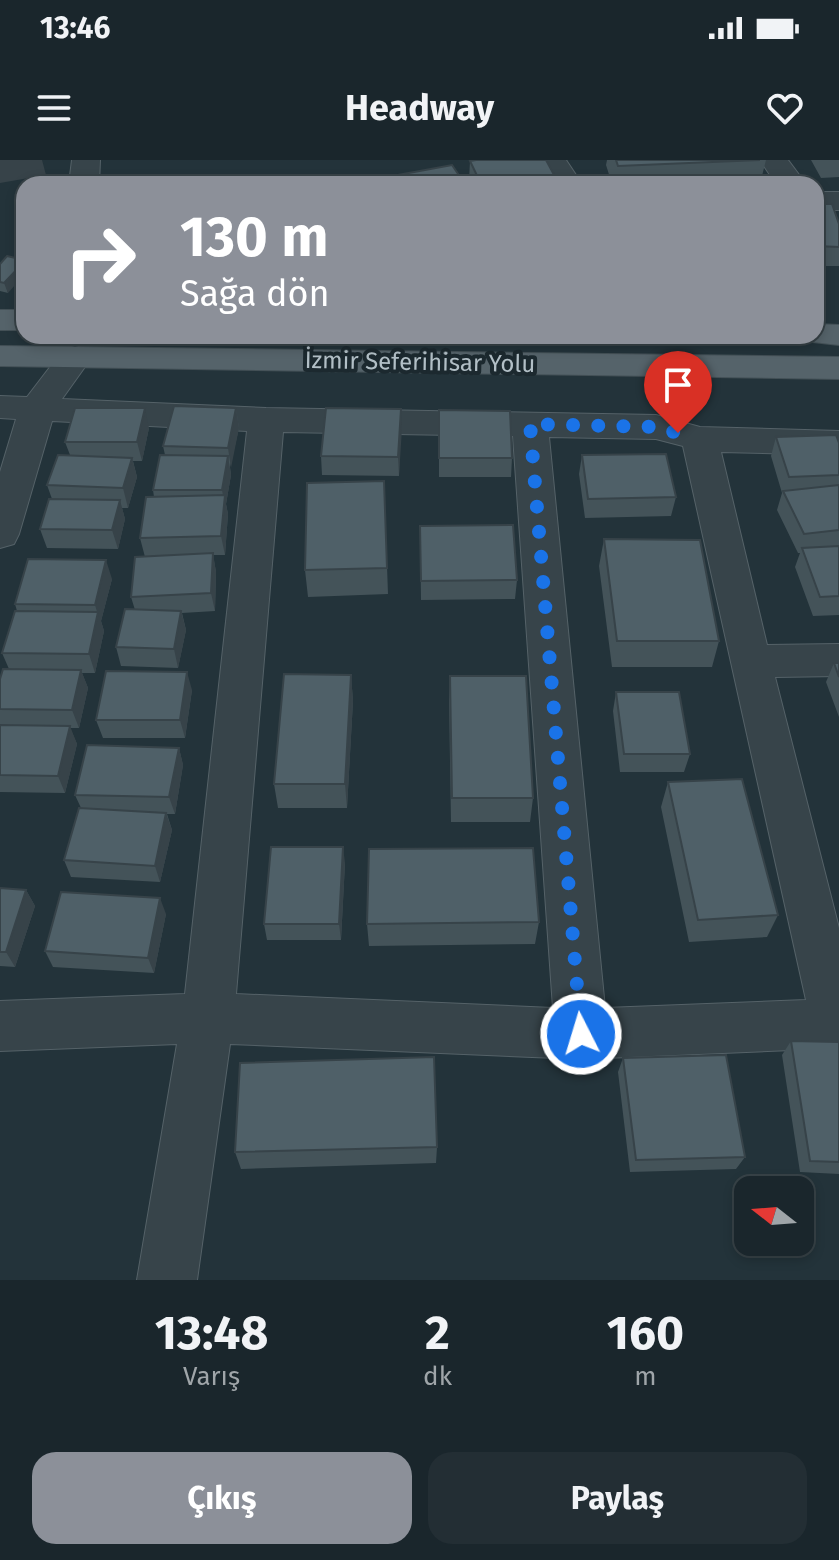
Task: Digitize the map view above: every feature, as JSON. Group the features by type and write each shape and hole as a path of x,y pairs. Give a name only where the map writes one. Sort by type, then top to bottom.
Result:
{"main road":[{"name":"İzmir Seferihisar Yolu","path":"0,356 839,368"}],"street":[{"path":"0,534 38,407 75,357"},
{"path":"0,407 266,420 656,427 700,439 839,443"},
{"path":"167,1280 208,1018 266,420"},
{"path":"530,424 581,1034"},
{"path":"0,1026 208,1018 581,1034 838,1023 700,439"},
{"path":"750,661 839,660"}],"building":[{"path":"546,160 555,176 477,176 470,161"},
{"path":"616,160 760,160 618,166"},
{"path":"452,165 460,176 392,176"},
{"path":"824,204 832,204 839,224 839,247 824,246"},
{"path":"7,256 16,258 16,270 4,283 0,282 0,264"},
{"path":"174,406 236,408 228,448 163,446"},
{"path":"75,408 145,408 137,442 65,442"},
{"path":"326,408 401,409 398,457 321,456"},
{"path":"439,410 510,411 512,458 439,458"},
{"path":"836,435 839,475 789,477 776,437"},
{"path":"666,454 676,497 588,499 582,455"},
{"path":"58,455 132,458 123,488 47,485"},
{"path":"160,455 228,456 222,490 153,490"},
{"path":"384,481 387,568 305,570 307,483"},
{"path":"839,485 839,530 804,534 783,491"},
{"path":"225,495 221,536 140,538 146,497"},
{"path":"49,499 120,500 112,530 40,529"},
{"path":"513,525 517,580 421,581 420,526"},
{"path":"604,539 700,540 719,641 617,641"},
{"path":"839,546 839,596 820,597 802,548"},
{"path":"213,553 211,593 131,597 135,557"},
{"path":"28,559 106,560 95,605 15,604"},
{"path":"125,609 181,611 174,649 116,647"},
{"path":"15,611 98,612 89,654 2,653"},
{"path":"3,669 81,670 72,710 0,709"},
{"path":"106,671 187,672 180,720 96,720"},
{"path":"284,674 351,675 345,784 274,784"},
{"path":"450,676 526,676 533,798 452,798"},
{"path":"616,692 679,692 690,754 624,754"},
{"path":"0,725 70,726 58,776 0,775"},
{"path":"87,745 179,748 169,797 75,795"},
{"path":"742,779 778,915 698,920 668,782"},
{"path":"79,808 166,813 155,866 64,860"},
{"path":"271,847 343,847 339,924 264,924"},
{"path":"533,848 539,922 367,924 369,849"},
{"path":"0,888 26,890 6,952 0,952"},
{"path":"61,892 160,898 148,958 45,951"},
{"path":"791,1041 839,1042 839,1162 810,1161"},
{"path":"726,1055 745,1157 636,1160 623,1058"},
{"path":"434,1057 437,1147 235,1152 240,1063"}],"route":[{"path":"581,1034 530,424 656,427 678,433"}]}
